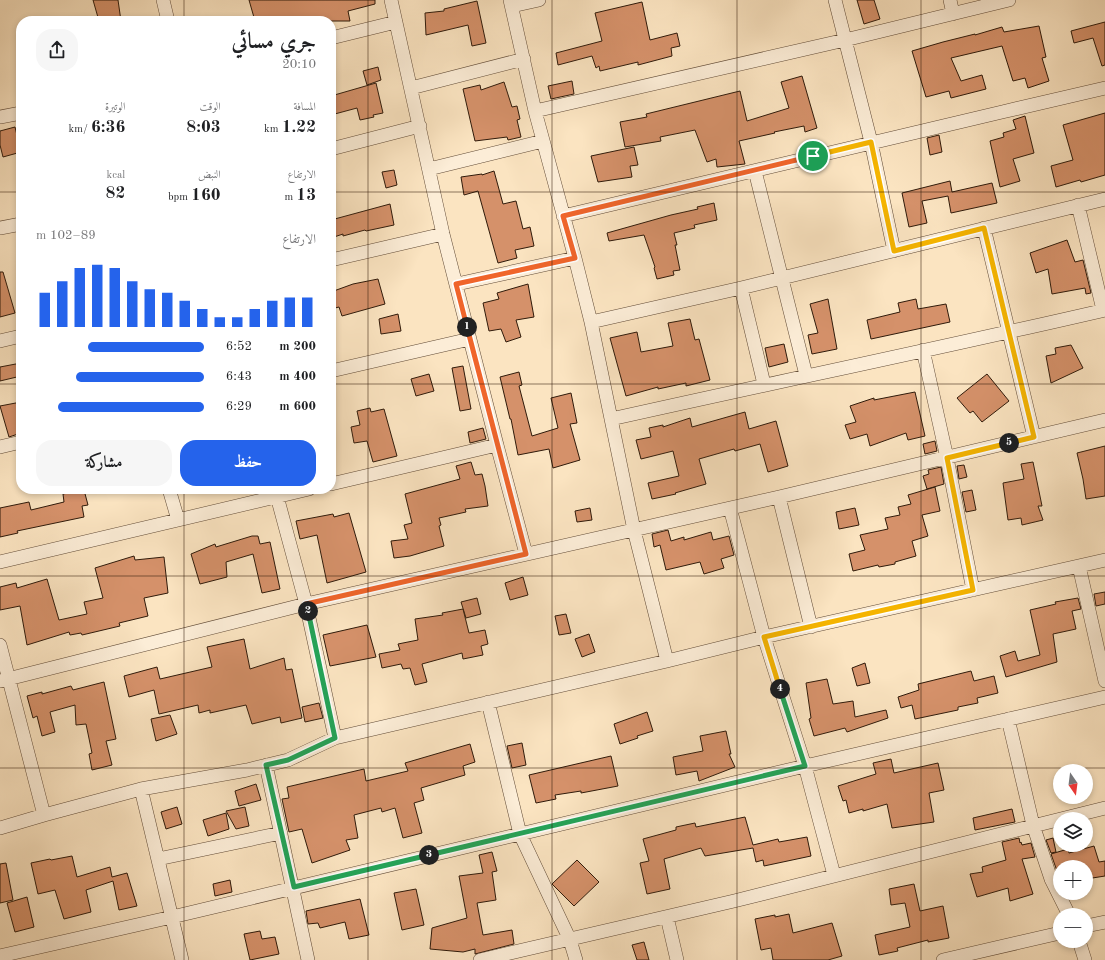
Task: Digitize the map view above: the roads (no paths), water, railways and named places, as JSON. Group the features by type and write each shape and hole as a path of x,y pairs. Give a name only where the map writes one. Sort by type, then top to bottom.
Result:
{"street":[{"path":"163,0 167,16"},
{"path":"391,0 443,234 526,554"},
{"path":"539,0 511,3 535,111 591,322 634,530 667,661"},
{"path":"834,0 871,142 894,251"},
{"path":"950,0 953,14"},
{"path":"535,111 845,40 1009,0"},
{"path":"336,37 396,22"},
{"path":"411,88 524,59"},
{"path":"563,216 871,142 1105,88"},
{"path":"0,117 16,113"},
{"path":"336,148 420,126"},
{"path":"429,169 543,141"},
{"path":"755,171 806,375"},
{"path":"591,322 741,288 1105,199"},
{"path":"611,419 1104,310 1078,205"},
{"path":"0,228 16,225"},
{"path":"984,228 1034,437"},
{"path":"336,259 443,234"},
{"path":"456,284 575,258"},
{"path":"741,288 764,384"},
{"path":"0,341 16,337"},
{"path":"336,369 470,339"},
{"path":"923,350 947,458 973,590"},
{"path":"4,680 306,604 730,508 1105,420"},
{"path":"0,447 16,443"},
{"path":"336,483 497,445"},
{"path":"170,494 178,520"},
{"path":"0,562 178,520 273,494"},
{"path":"277,494 306,604 335,738"},
{"path":"780,496 811,627"},
{"path":"730,508 764,637 805,766 834,875"},
{"path":"0,828 141,789 247,770 288,760 335,738 764,637 1105,560"},
{"path":"1079,566 1105,681"},
{"path":"0,645 4,680 44,815"},
{"path":"0,955 172,917 805,766 1105,697"},
{"path":"488,702 520,834 570,940 576,960"},
{"path":"1008,720 1033,825 1051,879 1066,908"},
{"path":"266,765 294,887 308,960"},
{"path":"141,789 182,960"},
{"path":"480,960 667,917 1105,808"},
{"path":"158,859 281,833"},
{"path":"667,917 677,960"},
{"path":"1093,925 1105,922"},
{"path":"943,960 1053,935"},
{"path":"1081,948 1085,960"}]}
